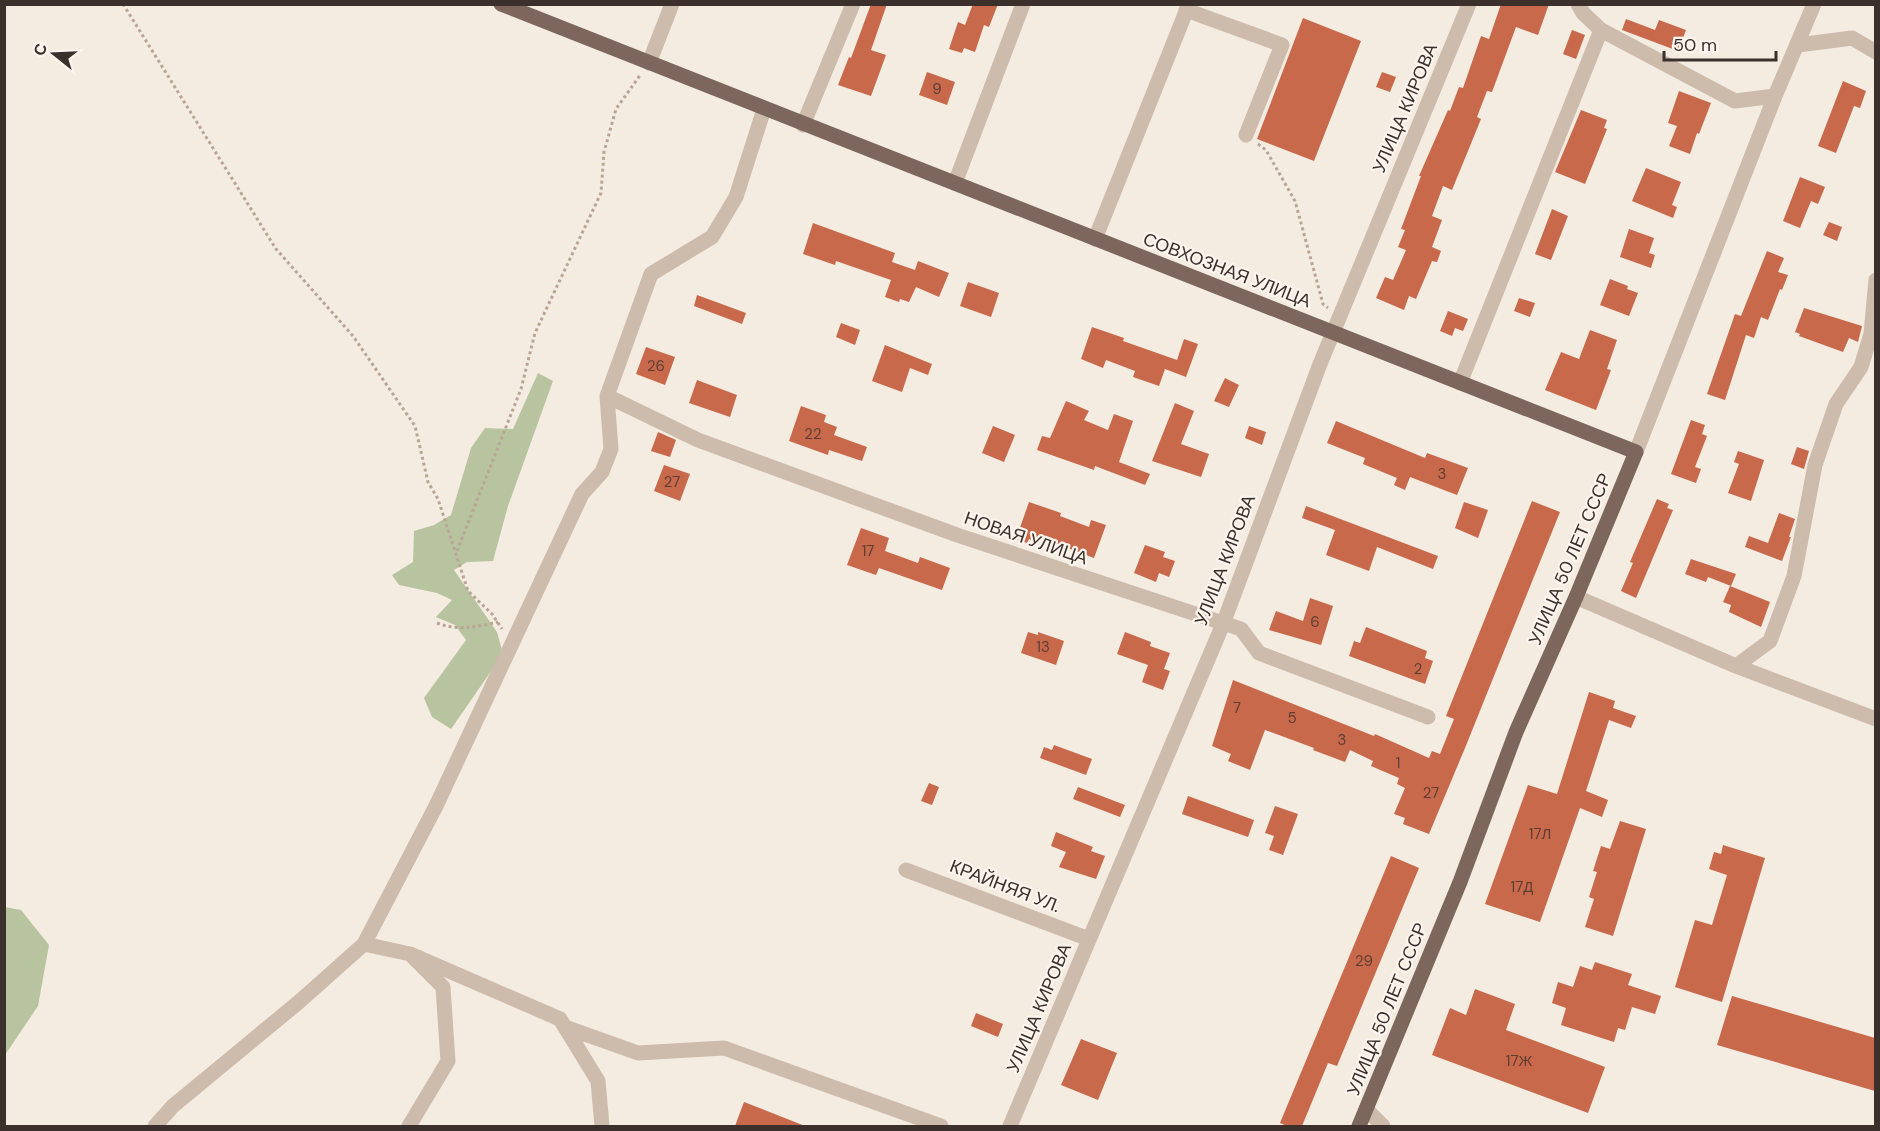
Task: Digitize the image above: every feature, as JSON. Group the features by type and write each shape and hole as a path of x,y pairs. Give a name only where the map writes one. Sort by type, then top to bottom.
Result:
{"main road":[{"name":"СОВХОЗНАЯ УЛИЦА","path":"501,4 1636,452"},
{"name":"УЛИЦА 50 ЛЕТ СССР","path":"1359,1126 1460,882 1516,732 1576,597 1636,452"}],"street":[{"path":"649,63 672,4"},
{"path":"803,125 853,4"},
{"path":"955,183 1023,4"},
{"name":"УЛИЦА КИРОВА","path":"1010,1126 1223,624 1333,332 1470,4"},
{"name":"УЛИЦА 50 ЛЕТ СССР","path":"1636,452 1775,96 1814,4"},
{"path":"1583,7 1601,30 1735,101 1775,96"},
{"path":"1095,239 1187,8 1282,45 1246,135"},
{"path":"1460,383 1601,30"},
{"path":"1798,45 1852,38 1875,52"},
{"path":"155,1126 173,1106 300,1001 364,944 436,806 582,494 602,472 611,449 607,396 651,274 712,237 736,197 764,109"},
{"path":"1736,666 1770,641 1794,576 1815,465 1836,404 1861,367 1871,334 1875,280"},
{"name":"НОВАЯ УЛИЦА","path":"607,396 710,444 957,535 1242,629 1259,653 1428,717"},
{"path":"1576,597 1736,666 1875,719"},
{"name":"КРАЙНЯЯ УЛ.","path":"906,870 1089,939"},
{"path":"364,944 410,954 560,1020 598,1081 602,1126"},
{"path":"410,954 443,987 448,1061 410,1126"},
{"path":"565,1027 638,1053 724,1048 941,1126"},
{"path":"1366,1109 1383,1126"}],"path":[{"path":"123,4 276,249 353,336 415,426 428,482 438,499 468,591 498,622 503,630 507,653"},
{"path":"456,553 521,389 535,333 601,193 604,152 616,109 649,63"},
{"path":"1246,135 1266,150 1295,201 1323,304 1339,317"},
{"path":"437,623 449,628 472,628 498,622"}],"green space":[{"path":"538,373 553,381 508,506 493,561 467,562 454,570 497,632 503,654 451,729 432,717 424,698 466,640 455,625 436,617 452,600 437,593 399,585 392,575 413,562 414,531 434,525 451,515 471,448 485,428 513,429"},
{"path":"5,907 21,910 49,945 38,1006 5,1055"}],"building":[{"path":"871,4 887,4 871,50 886,55 871,96 838,85 849,57 851,58"},
{"path":"973,4 998,4 989,27 984,25 975,52 964,48 962,53 949,49 958,22 965,25"},
{"path":"1501,4 1549,4 1538,35 1516,27 1492,92 1487,91 1477,117 1481,119 1452,190 1443,186 1432,216 1442,220 1432,247 1441,251 1437,262 1432,261 1416,299 1409,296 1404,310 1376,298 1385,277 1393,280 1406,250 1398,247 1405,230 1401,229 1421,176 1419,176 1459,87 1463,88 1481,36 1489,39"},
{"path":"1303,18 1361,41 1314,161 1257,139"},
{"path":"1626,19 1655,30 1659,20 1686,30 1678,51 1622,30"},
{"path":"1572,30 1585,35 1576,59 1563,54"},
{"path":"927,72 955,82 947,105 919,95"},
{"path":"1382,72 1396,77 1390,92 1376,87"},
{"path":"1843,81 1866,91 1860,108 1854,106 1836,153 1818,146"},
{"path":"1679,91 1711,103 1690,154 1669,146 1677,126 1668,123"},
{"path":"1581,110 1607,120 1604,128 1607,129 1585,184 1555,172"},
{"path":"1646,168 1681,182 1672,205 1677,207 1673,218 1632,201"},
{"path":"1800,177 1825,187 1818,204 1811,201 1800,228 1783,221"},
{"path":"1552,209 1568,216 1551,260 1535,254"},
{"path":"1829,222 1842,227 1837,241 1823,235"},
{"path":"813,223 895,253 892,262 915,270 918,261 949,273 939,297 916,287 909,302 900,299 899,302 885,297 891,280 836,261 835,265 803,254"},
{"path":"1629,229 1654,238 1649,253 1655,255 1651,268 1620,257"},
{"path":"1767,251 1784,258 1778,272 1788,275 1782,290 1780,289 1768,320 1761,317 1754,338 1746,335 1725,400 1707,394 1735,314 1741,316"},
{"path":"1610,279 1638,293 1629,316 1600,305"},
{"path":"968,282 999,293 991,317 960,306"},
{"path":"697,295 746,313 742,324 694,306"},
{"path":"1519,298 1535,303 1530,317 1514,311"},
{"path":"1804,308 1862,326 1858,342 1849,338 1843,352 1799,336 1800,334 1795,332"},
{"path":"1448,311 1468,319 1463,331 1455,328 1452,336 1440,331"},
{"path":"841,323 860,330 855,345 836,337"},
{"path":"1092,327 1124,338 1123,341 1177,360 1184,339 1198,344 1186,377 1165,369 1159,386 1133,377 1135,371 1106,360 1103,368 1081,359"},
{"path":"1590,330 1617,340 1607,369 1611,370 1596,410 1545,390 1561,352 1579,359"},
{"path":"885,345 932,364 928,375 910,368 902,392 872,381"},
{"path":"646,347 675,357 665,385 636,374"},
{"path":"1225,378 1239,385 1229,407 1214,401"},
{"path":"697,380 737,395 730,417 689,403"},
{"path":"1066,401 1089,411 1084,420 1108,430 1114,414 1133,421 1119,462 1150,474 1145,485 1095,466 1094,470 1037,450 1042,436 1050,438"},
{"path":"1175,403 1194,411 1181,444 1209,454 1201,477 1152,461"},
{"path":"801,406 826,415 824,422 837,427 834,435 867,447 862,461 829,450 828,455 789,441"},
{"path":"1691,420 1705,425 1702,434 1707,436 1695,467 1701,469 1696,483 1671,474"},
{"path":"1336,421 1425,458 1427,453 1468,468 1457,495 1410,477 1405,490 1394,485 1397,478 1363,464 1365,458 1327,443"},
{"path":"993,426 1015,435 1004,462 982,453"},
{"path":"1249,426 1266,432 1262,445 1245,438"},
{"path":"658,432 676,440 670,457 651,451"},
{"path":"1797,447 1809,451 1804,469 1791,464"},
{"path":"1738,451 1764,460 1751,501 1728,493 1739,464 1734,462"},
{"path":"664,465 690,474 680,501 654,491"},
{"path":"1657,499 1669,504 1667,508 1673,510 1636,598 1621,591 1633,563 1630,562"},
{"path":"1532,501 1560,512 1429,834 1403,824 1405,818 1394,814 1405,788 1397,784 1399,778 1371,766 1373,761 1350,750 1345,762 1265,730 1250,770 1228,761 1231,754 1212,746 1233,680 1374,736 1375,734 1429,758 1432,751 1440,754 1454,719 1446,716"},
{"path":"1029,502 1061,513 1060,516 1089,527 1091,520 1106,525 1094,558 1041,538 1039,543 1029,539 1027,543 1016,539"},
{"path":"1464,502 1488,510 1478,538 1455,528"},
{"path":"1306,506 1438,556 1433,569 1377,547 1369,571 1326,555 1335,530 1302,518"},
{"path":"1779,513 1795,519 1782,561 1745,547 1749,536 1768,543"},
{"path":"861,528 889,538 885,551 918,563 920,557 950,568 942,590 879,568 876,575 847,565"},
{"path":"1145,545 1165,552 1163,557 1175,561 1169,577 1159,573 1156,582 1134,573"},
{"path":"1691,559 1736,574 1731,586 1708,577 1706,582 1685,574"},
{"path":"1730,586 1770,602 1761,627 1729,612 1731,605 1723,602"},
{"path":"1310,598 1333,606 1321,645 1269,630 1276,611 1303,621"},
{"path":"1366,627 1427,651 1425,658 1433,661 1425,684 1349,656 1354,641 1360,643"},
{"path":"1028,632 1038,635 1038,632 1064,641 1056,665 1021,653"},
{"path":"1125,632 1151,642 1150,646 1170,653 1164,669 1170,671 1163,690 1142,682 1148,665 1117,654"},
{"path":"1589,692 1615,701 1613,708 1636,716 1631,728 1609,720 1586,791 1608,800 1602,817 1580,808 1540,922 1485,904 1528,785 1557,794"},
{"path":"1054,745 1092,759 1086,775 1040,758 1044,747 1052,750"},
{"path":"929,783 939,787 932,805 921,801"},
{"path":"1078,787 1125,805 1120,817 1073,799"},
{"path":"1188,796 1254,820 1248,837 1182,814"},
{"path":"1275,806 1298,814 1283,855 1269,850 1274,836 1265,833"},
{"path":"1620,821 1646,829 1613,936 1585,927 1594,899 1589,897 1597,872 1593,871 1601,846 1610,849"},
{"path":"1056,832 1093,847 1091,851 1105,856 1096,879 1059,867 1066,852 1051,846"},
{"path":"1723,845 1765,858 1722,1002 1675,987 1695,920 1712,925 1727,875 1709,869 1714,852 1721,854"},
{"path":"1391,856 1419,868 1337,1066 1328,1063 1302,1126 1287,1126 1280,1123"},
{"path":"1595,962 1632,974 1628,985 1661,996 1655,1014 1632,1007 1625,1030 1618,1028 1614,1042 1561,1025 1566,1008 1552,1003 1558,982 1573,987 1580,966 1592,970"},
{"path":"1475,989 1515,1004 1506,1030 1605,1067 1588,1113 1432,1055 1450,1008 1466,1015"},
{"path":"1732,996 1875,1038 1875,1091 1717,1045"},
{"path":"976,1013 1003,1024 998,1037 971,1026"},
{"path":"1081,1039 1117,1053 1098,1100 1061,1085"},
{"path":"744,1102 805,1126 735,1126"}]}
